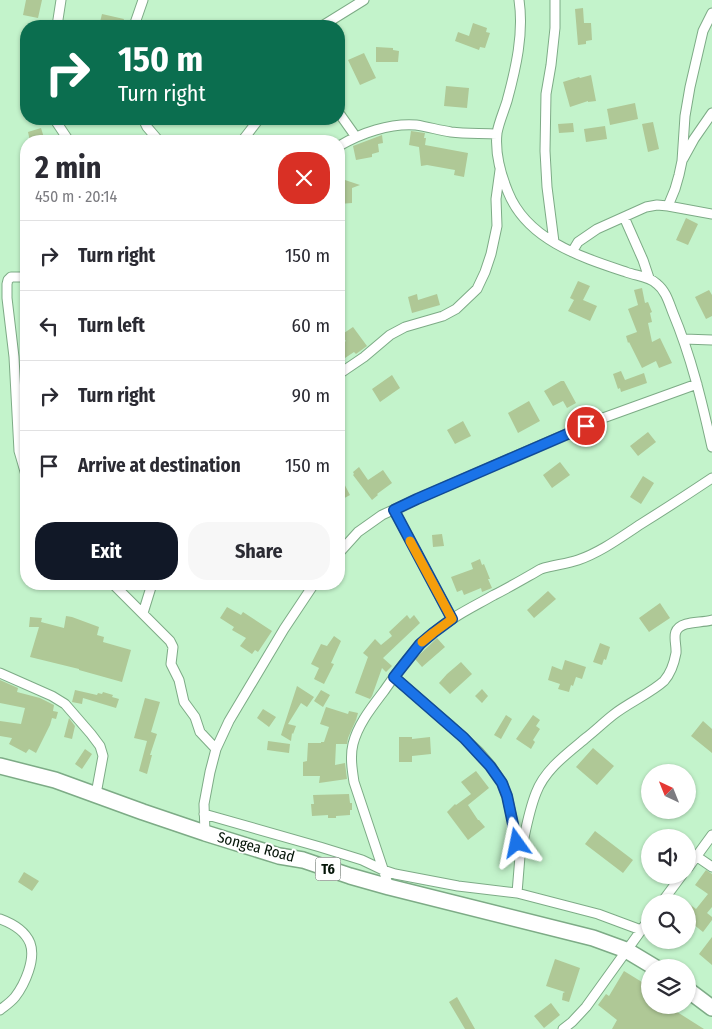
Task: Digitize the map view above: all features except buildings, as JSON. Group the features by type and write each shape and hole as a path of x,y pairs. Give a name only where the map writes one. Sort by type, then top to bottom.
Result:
{"highway":[{"name":"Songea Road","path":"0,766 55,780 205,833 279,856 303,860 388,888 592,938 626,950 641,959"},
{"path":"696,996 712,1008"}],"street":[{"path":"58,20 61,0"},
{"path":"136,20 143,0"},
{"path":"332,20 364,0"},
{"path":"519,0 520,39 497,134 500,168 508,192 515,208 538,232 554,242 572,252 629,273 649,278 657,283 665,294 684,339 712,448"},
{"path":"554,242 547,187 545,151 546,94 555,28 555,0"},
{"path":"668,206 675,189 682,161 685,116 690,87 703,31 712,13"},
{"path":"682,161 712,112"},
{"path":"345,121 356,137"},
{"path":"345,143 356,137 398,124 451,132 497,134"},
{"path":"146,125 154,135"},
{"path":"247,135 254,125"},
{"path":"345,370 404,327 443,316 456,309 476,289 485,272 493,245 500,168"},
{"path":"572,252 578,242 597,228 646,206 668,206 712,214"},
{"path":"624,217 649,278"},
{"path":"20,278 11,277 8,280 7,298 14,357 20,454"},
{"path":"684,339 712,340"},
{"path":"345,546 358,532 382,516 417,499 603,418 697,384"},
{"path":"388,888 354,782 351,757 354,740 362,724 394,677 420,644 452,619 541,569 578,560 598,551 712,478"},
{"path":"394,510 452,619"},
{"path":"119,590 164,634 172,645 173,651 170,664 179,680 184,702 194,717 200,732 216,749"},
{"path":"143,613 150,590"},
{"path":"205,833 204,804 216,749 233,714 284,629 310,590"},
{"path":"517,893 520,856 531,811 543,780 567,754 612,716 663,682 673,666 676,651 674,638 677,630 684,624 712,620"},
{"path":"0,673 52,696 65,704 91,734 100,746 103,756 96,794"},
{"path":"394,677 464,738 490,766 502,783 507,796 520,856"},
{"path":"204,814 362,860 395,874 436,883 517,893 598,914 641,930 573,1026 564,1029"},
{"path":"712,835 696,856 712,867"},
{"path":"0,919 17,927 30,942 31,958 27,977 14,998 0,1010"}],"slow traffic":[{"path":"410,541 452,619 422,642"}],"route":[{"path":"517,843 507,796 502,783 490,766 464,738 394,677 420,644 452,619 394,510 586,426"}]}
